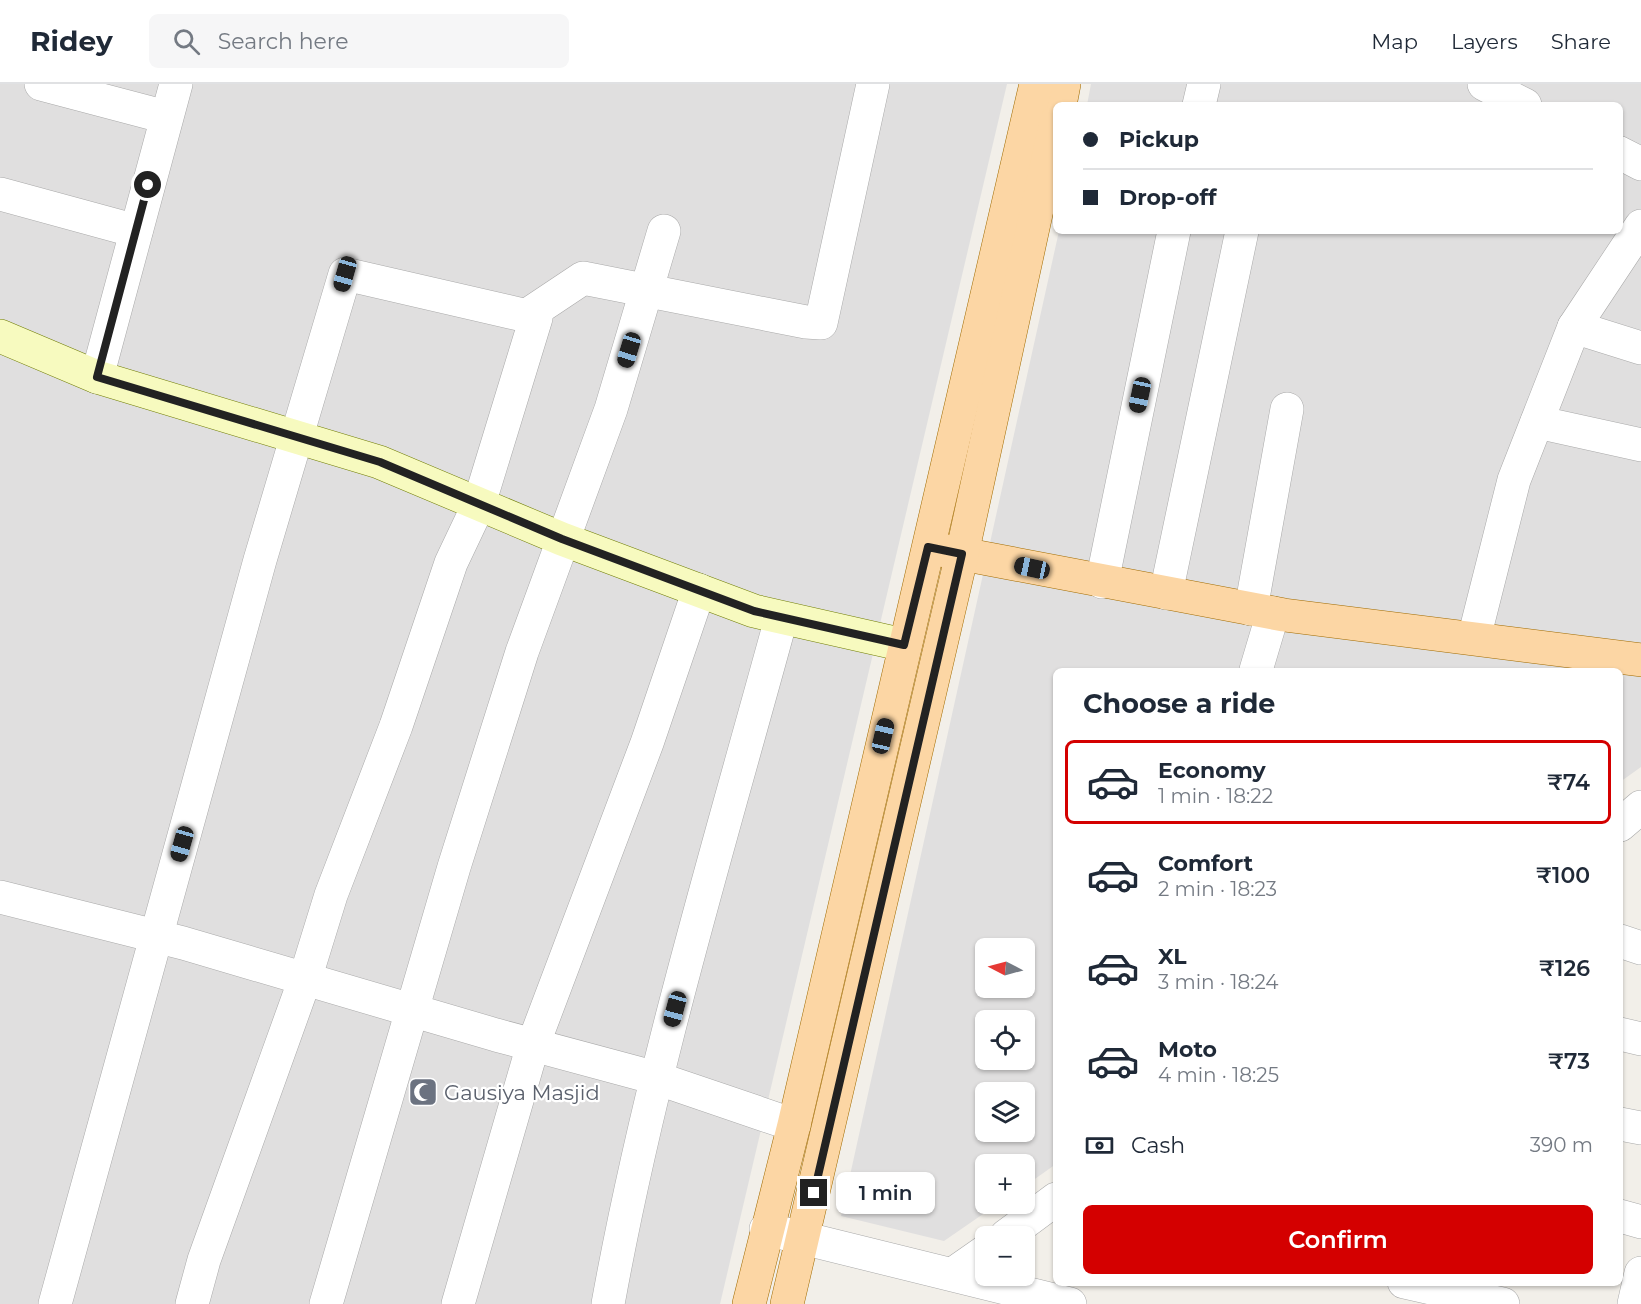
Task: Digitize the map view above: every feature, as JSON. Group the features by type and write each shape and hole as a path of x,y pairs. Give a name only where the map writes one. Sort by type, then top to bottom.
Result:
{"main road":[{"path":"748,1304 794,1125 1036,84"},
{"path":"1061,102 1064,84"},
{"path":"787,1304 962,554 1053,136"},
{"path":"0,336 97,377 380,462 562,539 781,619 904,645"},
{"path":"928,547 1262,611 1641,660"}],"street":[{"path":"41,84 85,89 166,117"},
{"path":"97,377 176,84"},
{"path":"526,316 583,278 806,322 821,323 873,84"},
{"path":"1200,102 1204,84"},
{"path":"1484,84 1519,102"},
{"path":"1623,155 1641,164"},
{"path":"0,194 136,231"},
{"path":"326,1304 412,1010 522,652 611,409 664,231"},
{"path":"1102,582 1173,234"},
{"path":"1166,593 1241,234"},
{"path":"1474,638 1514,480 1537,422 1575,327 1633,238"},
{"path":"55,1304 260,560 345,274 536,318 479,504 452,563 396,726 331,895 305,979 204,1260 192,1304"},
{"path":"1575,327 1641,348"},
{"path":"1256,668 1287,409"},
{"path":"1537,422 1641,445"},
{"path":"458,1304 533,1045 647,743 699,590"},
{"path":"609,1304 624,1216 656,1078 781,619"},
{"path":"1623,822 1641,807"},
{"path":"0,897 156,936 533,1045 656,1078 794,1125"},
{"path":"1623,942 1641,948"},
{"path":"1623,1035 1641,1040"},
{"path":"1623,1125 1641,1128"},
{"path":"1019,1226 1053,1201"},
{"path":"1623,1217 1641,1222"},
{"path":"766,1229 1070,1304"},
{"path":"953,1274 975,1259"},
{"path":"1634,1304 1641,1273"},
{"path":"1422,1286 1503,1304"}],"shaded area":[{"path":"0,84 1007,84 720,1304 0,1304"},
{"path":"1091,84 1641,84 1641,767 1623,780 1623,668 1053,668 1053,1166 1035,1179 1035,1154 975,1154 975,1214 983,1214 944,1241 841,1216 1058,234 1623,234 1623,102 1088,102"}],"place":[{"name":"Gausiya Masjid","path":"423,1092"}],"route":[{"path":"148,185 97,377 380,462 562,539 754,611 781,619 904,645 928,547 962,554 814,1193"}]}
